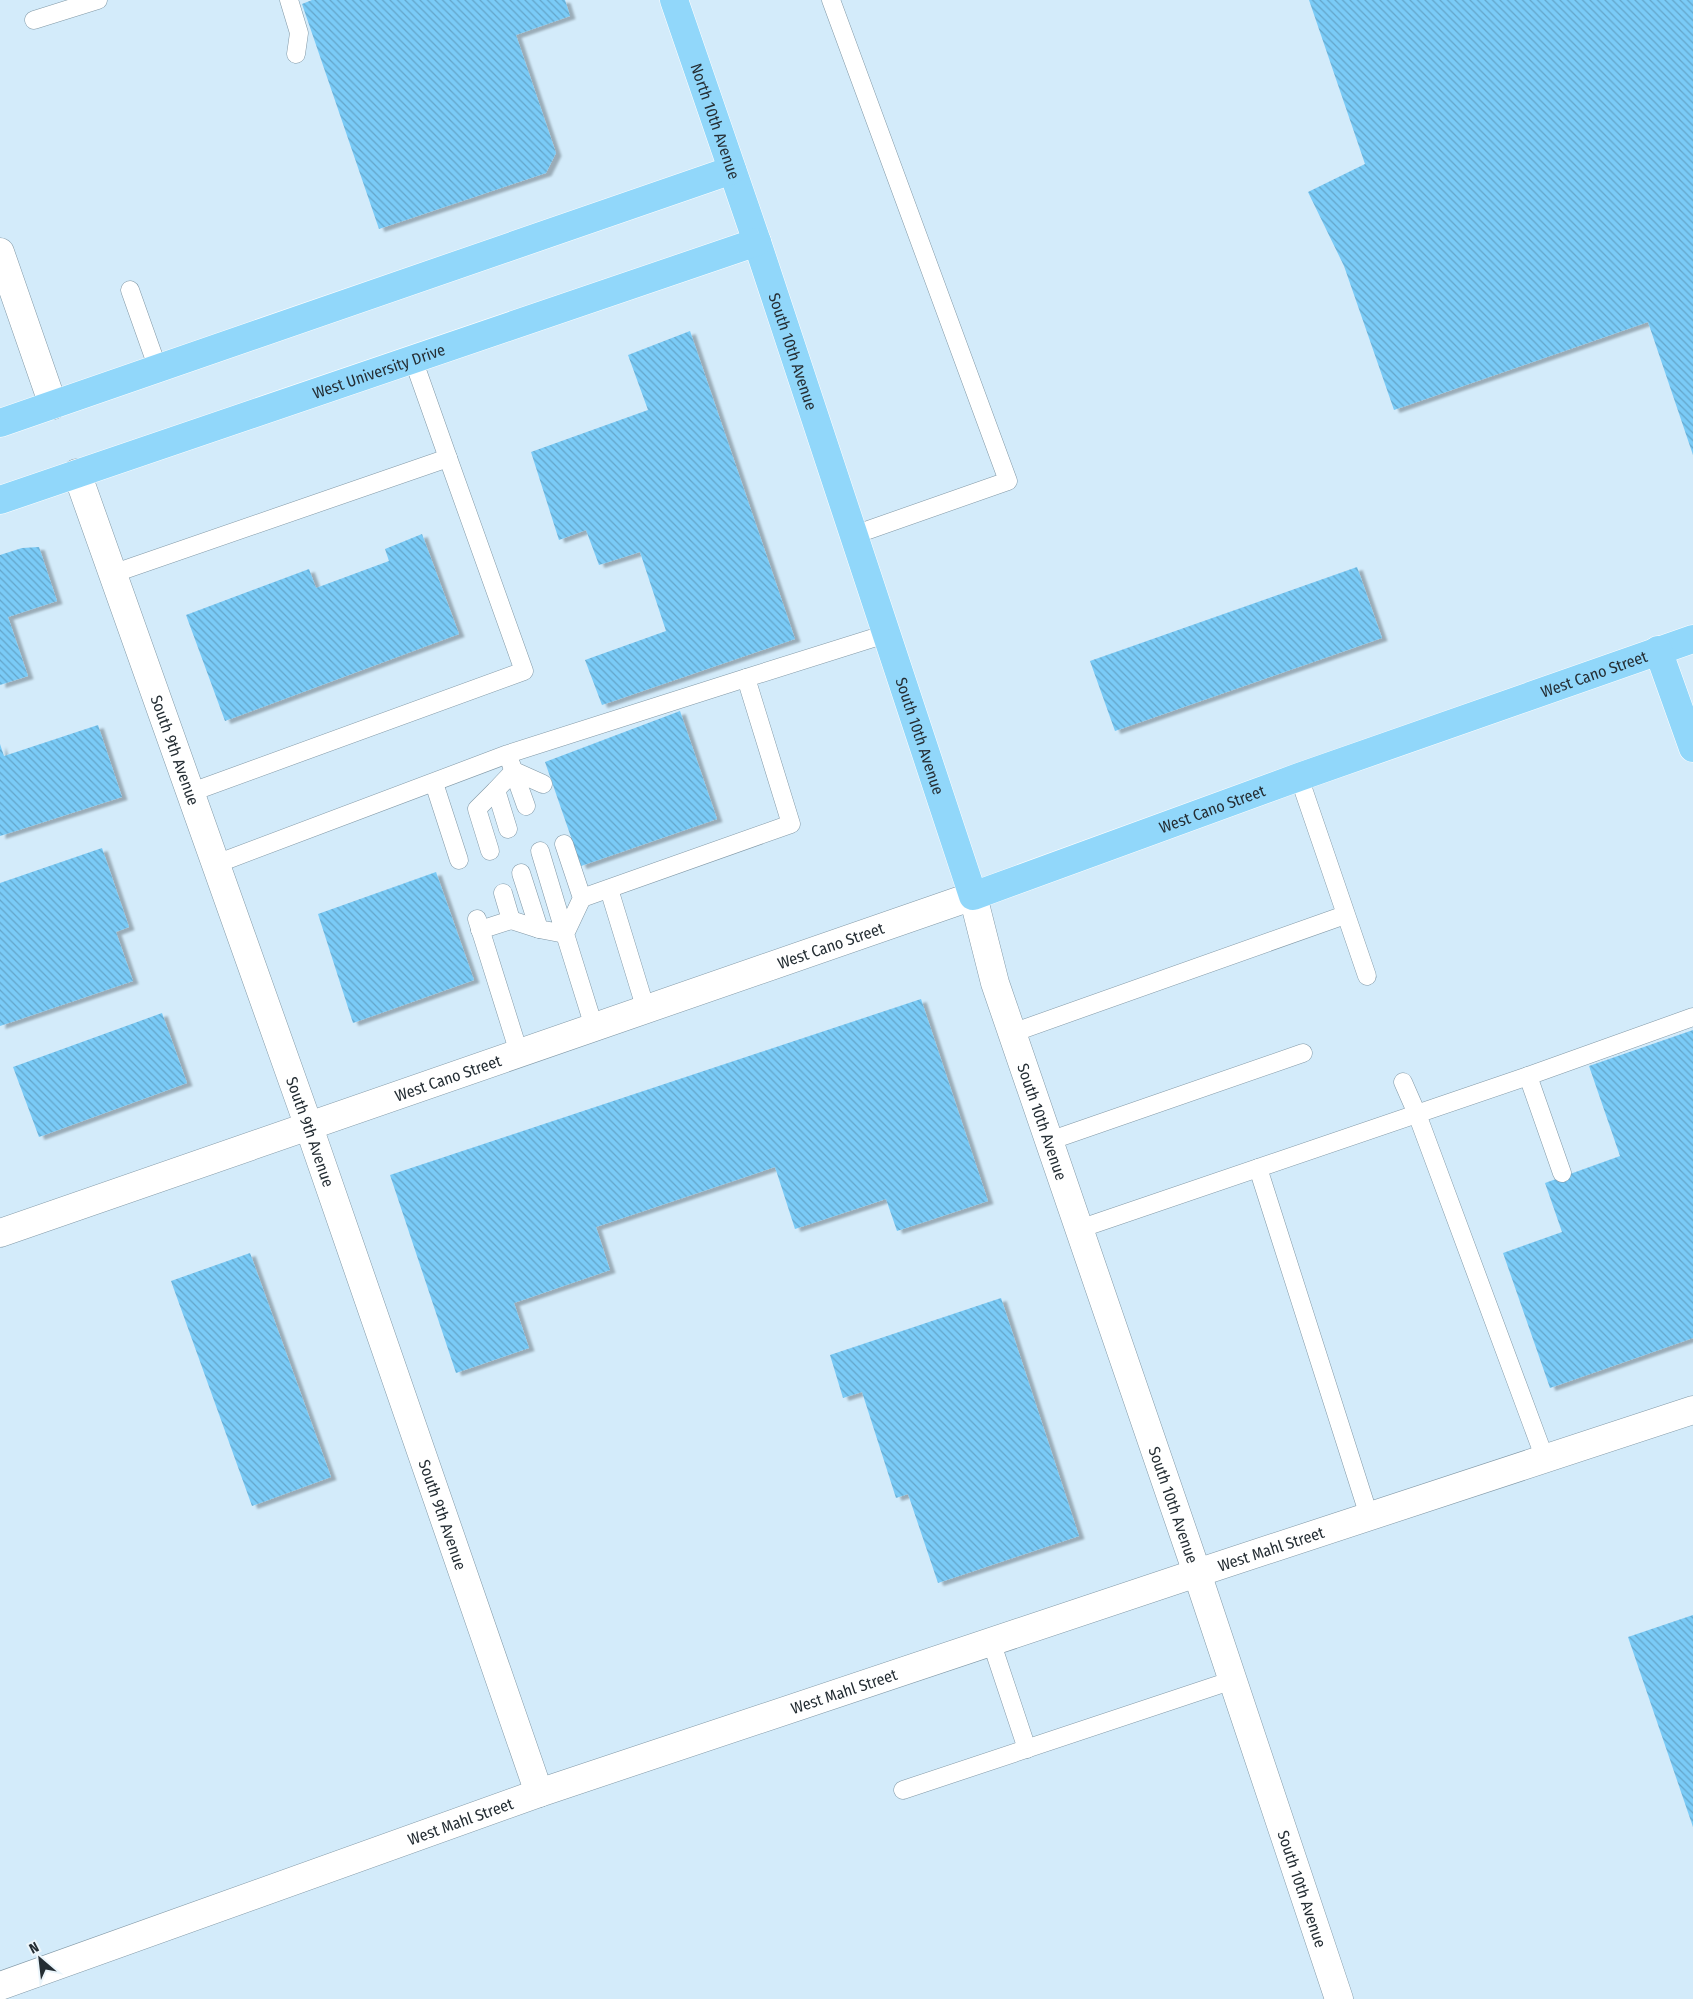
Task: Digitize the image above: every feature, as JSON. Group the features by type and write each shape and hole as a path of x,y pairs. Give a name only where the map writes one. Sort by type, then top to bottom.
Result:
{"main road":[{"name":"North 10th Avenue","path":"674,0 757,242"},
{"path":"0,423 732,170"},
{"name":"West University Drive","path":"0,500 757,242"},
{"name":"South 10th Avenue","path":"757,242 973,896"},
{"name":"West Cano Street","path":"973,896 1299,776 1693,639"},
{"path":"1658,650 1693,748"}],"street":[{"path":"0,252 53,405"},
{"name":"South 9th Avenue","path":"77,473 189,793 216,864 539,1793"},
{"name":"West Cano Street","path":"0,1233 973,896"},
{"name":"South 10th Avenue","path":"973,896 995,983 1198,1573 1339,1999"},
{"name":"West Mahl Street","path":"0,1986 539,1793 991,1641 1693,1410"}],"lane":[{"path":"34,20 98,0"},
{"path":"289,0 299,33 296,54"},
{"path":"832,0 1008,481 854,535"},
{"path":"130,290 158,369"},
{"path":"189,793 524,671 413,359"},
{"path":"112,574 448,458"},
{"path":"216,864 508,754 886,634"},
{"path":"582,898 791,824 746,678"},
{"path":"508,754 526,806"},
{"path":"514,771 543,784"},
{"path":"490,851 477,809 514,771"},
{"path":"1299,776 1367,976"},
{"path":"434,783 459,860"},
{"path":"496,790 508,828"},
{"path":"564,844 582,898 564,934"},
{"path":"540,851 594,1028"},
{"path":"521,872 539,929"},
{"path":"609,889 646,1010"},
{"path":"503,893 511,920"},
{"path":"1012,1033 1345,914"},
{"path":"519,1054 479,924 511,920 539,929 564,934"},
{"path":"1079,1229 1528,1076 1693,1017"},
{"path":"1049,1141 1303,1054"},
{"path":"1528,1076 1562,1173"},
{"path":"1403,1082 1417,1114 1545,1459"},
{"path":"1258,1168 1369,1516"},
{"path":"991,1641 1027,1749"},
{"path":"903,1790 1234,1680"}],"building":[{"path":"312,0 565,0 570,16 516,35 556,153 546,173 379,229 302,4"},
{"path":"1309,0 1693,0 1693,455 1648,322 1394,410 1344,266 1308,192 1365,164"},
{"path":"690,331 795,639 602,705 585,660 666,631 640,552 599,565 586,530 559,540 531,452 648,410 628,355"},
{"path":"422,534 459,634 225,721 186,615 309,569 316,588 389,561 385,549"},
{"path":"39,547 57,601 8,617 28,676 0,685 0,555 22,548"},
{"path":"1357,567 1382,638 1115,731 1090,661"},
{"path":"680,711 717,819 581,866 545,762"},
{"path":"98,725 122,797 0,836 0,744 4,756"},
{"path":"102,848 129,927 116,932 133,981 0,1026 0,883"},
{"path":"436,872 474,980 353,1023 318,914"},
{"path":"921,999 988,1201 897,1231 886,1199 795,1229 775,1167 596,1227 610,1270 514,1303 529,1348 456,1373 390,1175"},
{"path":"162,1013 187,1083 39,1137 13,1067"},
{"path":"1693,1030 1693,1338 1550,1388 1503,1253 1562,1232 1545,1183 1620,1156 1589,1066"},
{"path":"250,1253 331,1477 252,1506 171,1281"},
{"path":"1001,1298 1079,1536 938,1583 908,1494 896,1498 862,1392 843,1398 830,1355"},
{"path":"1693,1615 1693,1827 1628,1637"}]}
